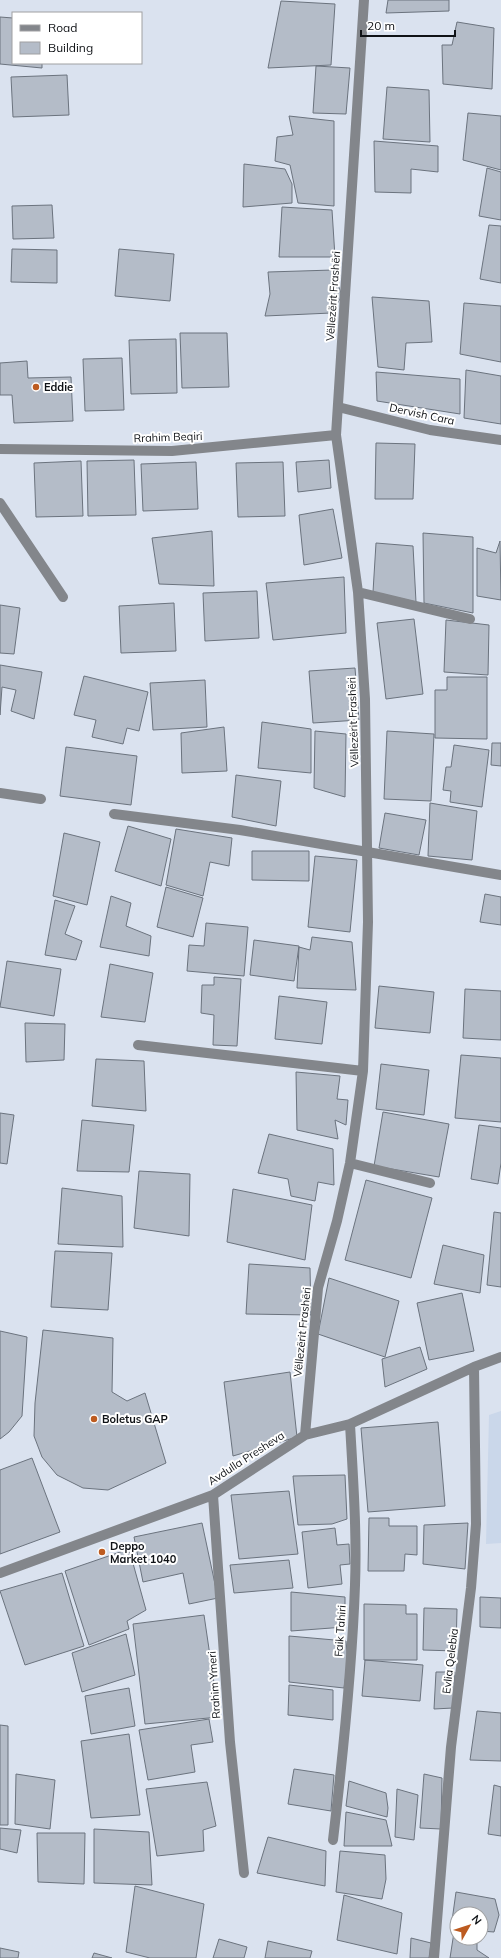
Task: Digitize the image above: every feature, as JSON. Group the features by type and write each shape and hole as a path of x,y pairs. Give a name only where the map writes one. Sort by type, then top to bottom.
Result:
{"street":[{"name":"Vëllezërit Frashëri","path":"305,1435 318,1288 337,1221 350,1163 363,1071 368,922 365,699 358,592 336,435 364,0"},
{"name":"Dervish Cara","path":"338,407 430,430 501,440"},
{"name":"Rrahim Beqiri","path":"0,449 172,451 336,435"},
{"path":"0,503 63,597"},
{"path":"358,592 470,618"},
{"path":"0,793 41,798"},
{"path":"114,814 240,830 501,875"},
{"path":"138,1046 363,1071"},
{"path":"350,1163 430,1183"},
{"name":"Avdulla Presheva","path":"0,1573 213,1495 305,1435 350,1424 474,1367 501,1357"},
{"name":"Evlia Qelebia","path":"434,1958 451,1747 472,1581 476,1524 474,1367"},
{"name":"Faik Tahiri","path":"333,1840 346,1728 355,1585 350,1424"},
{"name":"Rrahim Ymeri","path":"213,1495 230,1742 244,1873"}],"shaded area":[{"path":"501,1411 501,1543 486,1544 489,1415"}],"building":[{"path":"388,0 449,0 449,11 386,13"},
{"path":"281,1 335,4 331,65 268,68"},
{"path":"0,17 12,18 12,64 42,64 42,68 0,64"},
{"path":"457,22 494,28 492,89 443,84 442,45 452,45"},
{"path":"316,66 350,68 346,114 313,113"},
{"path":"67,75 69,115 13,117 11,77"},
{"path":"387,87 429,90 430,142 383,139"},
{"path":"468,113 501,116 501,170 463,160"},
{"path":"289,116 334,121 334,206 298,203 290,165 275,161 277,137 293,135"},
{"path":"374,141 438,146 438,172 411,169 411,193 375,192"},
{"path":"244,164 285,169 292,184 292,203 243,207"},
{"path":"487,168 501,172 501,220 479,216"},
{"path":"52,205 54,238 13,239 12,206"},
{"path":"282,207 332,210 335,257 279,257"},
{"path":"489,225 501,226 501,283 480,279"},
{"path":"12,249 57,250 57,283 11,282"},
{"path":"119,249 174,254 170,301 115,296"},
{"path":"333,270 342,296 331,313 265,316 270,294 268,272"},
{"path":"372,297 429,301 432,342 406,343 404,370 378,367"},
{"path":"464,303 501,306 501,362 460,354"},
{"path":"180,333 227,333 229,387 182,388"},
{"path":"176,339 177,393 131,394 129,340"},
{"path":"122,358 124,410 85,411 83,359"},
{"name":"Eddie","path":"27,361 28,378 71,377 73,421 14,423 12,395 0,395 0,363"},
{"path":"466,370 501,376 501,424 464,418"},
{"path":"376,372 460,379 460,414 377,401"},
{"path":"376,443 415,444 413,499 375,499"},
{"path":"134,460 136,515 88,516 87,461"},
{"path":"329,460 331,488 298,492 296,462"},
{"path":"81,461 83,516 36,517 34,463"},
{"path":"196,462 198,509 143,511 141,464"},
{"path":"283,462 285,516 238,517 236,463"},
{"path":"333,509 342,558 304,565 299,515"},
{"path":"212,531 214,586 159,584 152,538"},
{"path":"423,533 473,537 473,613 424,603"},
{"path":"500,541 501,600 477,596 477,548 496,553"},
{"path":"376,543 413,546 416,602 373,592"},
{"path":"344,577 346,633 273,640 266,583"},
{"path":"257,591 259,638 205,641 203,593"},
{"path":"174,603 176,651 121,653 119,606"},
{"path":"0,605 20,608 14,654 0,653"},
{"path":"414,619 423,694 386,699 377,623"},
{"path":"446,620 489,625 488,675 444,672"},
{"path":"0,665 42,672 34,719 11,711 16,690 2,687 0,715"},
{"path":"355,668 359,720 313,723 309,671"},
{"path":"84,676 148,692 139,731 127,728 123,744 92,737 96,720 74,715"},
{"path":"447,677 487,677 487,739 435,738 435,690 447,690"},
{"path":"205,680 207,727 153,730 150,683"},
{"path":"262,722 311,729 311,773 258,768"},
{"path":"224,727 227,771 182,773 181,733"},
{"path":"315,731 346,734 345,797 314,788"},
{"path":"387,731 434,734 431,801 384,799"},
{"path":"492,743 501,743 501,766 491,765"},
{"path":"454,745 489,750 482,807 450,802 451,791 443,790 446,767 451,767"},
{"path":"66,747 137,756 131,805 60,796"},
{"path":"236,775 281,781 276,826 232,817"},
{"path":"430,803 477,811 472,860 428,856"},
{"path":"385,813 426,820 419,855 379,848"},
{"path":"128,826 171,839 161,886 115,871"},
{"path":"176,829 232,838 229,866 210,862 203,896 166,885"},
{"path":"64,833 100,842 87,905 53,896"},
{"path":"252,851 309,851 309,881 252,880"},
{"path":"315,856 357,860 350,932 308,927"},
{"path":"166,887 203,898 193,937 157,927"},
{"path":"485,894 501,897 501,925 480,922"},
{"path":"111,896 131,903 126,926 151,936 149,956 100,947"},
{"path":"55,900 75,906 65,934 82,941 76,960 45,955"},
{"path":"206,923 248,927 244,976 187,971 189,945 204,946"},
{"path":"312,937 352,942 356,990 297,988 299,947 310,950"},
{"path":"254,940 299,946 294,981 250,975"},
{"path":"7,961 61,969 54,1016 0,1007"},
{"path":"110,964 153,973 145,1022 101,1017"},
{"path":"214,977 241,979 237,1046 213,1045 214,1015 201,1013 202,985 214,985"},
{"path":"379,986 434,992 430,1033 375,1028"},
{"path":"465,989 501,991 501,1040 463,1038"},
{"path":"279,996 327,1002 322,1044 275,1039"},
{"path":"25,1023 65,1024 64,1060 26,1062"},
{"path":"461,1055 501,1058 501,1122 455,1118"},
{"path":"96,1059 144,1061 146,1111 92,1106"},
{"path":"381,1064 429,1070 424,1115 376,1109"},
{"path":"296,1072 340,1076 337,1099 348,1100 346,1125 335,1120 338,1139 297,1130"},
{"path":"383,1112 449,1124 439,1177 374,1166"},
{"path":"0,1113 14,1115 7,1164 0,1163"},
{"path":"82,1120 134,1125 129,1172 77,1171"},
{"path":"479,1125 501,1128 501,1163 498,1184 471,1179"},
{"path":"269,1134 333,1149 334,1185 318,1182 315,1201 291,1196 288,1179 258,1173"},
{"path":"139,1171 190,1174 189,1236 134,1228"},
{"path":"366,1180 432,1198 411,1278 345,1260"},
{"path":"62,1188 122,1196 123,1247 58,1244"},
{"path":"233,1189 312,1205 305,1260 227,1242"},
{"path":"494,1212 501,1213 501,1287 487,1285"},
{"path":"443,1245 484,1255 480,1293 434,1284"},
{"path":"55,1251 112,1253 108,1310 51,1307"},
{"path":"249,1264 310,1268 311,1315 246,1314"},
{"path":"329,1278 399,1301 385,1357 318,1334"},
{"path":"462,1293 474,1351 429,1360 417,1303"},
{"name":"Boletus GAP","path":"43,1330 113,1338 112,1392 127,1401 145,1393 166,1463 108,1490 83,1488 57,1475 42,1457 34,1436 35,1403"},
{"path":"0,1331 27,1337 22,1416 9,1432 0,1439"},
{"path":"420,1347 427,1369 385,1387 382,1359"},
{"path":"290,1372 297,1437 233,1456 224,1382"},
{"path":"438,1422 445,1506 368,1512 361,1428"},
{"path":"32,1458 60,1532 0,1554 0,1470"},
{"path":"345,1475 347,1519 332,1524 298,1525 293,1476"},
{"path":"289,1491 298,1554 239,1559 231,1495"},
{"path":"369,1518 389,1518 389,1526 417,1526 417,1555 405,1554 404,1571 368,1571"},
{"path":"202,1523 218,1598 189,1604 183,1573 143,1582 134,1537"},
{"path":"468,1523 465,1569 423,1564 424,1525"},
{"path":"335,1528 337,1545 349,1544 350,1564 340,1565 342,1584 308,1588 302,1532"},
{"path":"129,1549 146,1610 127,1621 129,1629 89,1645 65,1571"},
{"path":"289,1560 293,1588 234,1593 230,1565"},
{"path":"62,1573 84,1646 25,1665 0,1591"},
{"path":"291,1592 345,1597 345,1627 291,1631"},
{"path":"480,1597 501,1598 501,1628 480,1627"},
{"path":"364,1604 406,1605 406,1614 417,1614 417,1660 364,1660"},
{"path":"424,1608 457,1609 456,1651 423,1650"},
{"path":"204,1615 219,1717 145,1724 133,1624"},
{"path":"126,1634 135,1675 82,1692 72,1653"},
{"path":"289,1636 346,1641 348,1662 344,1688 289,1682"},
{"path":"365,1660 423,1665 420,1701 362,1696"},
{"path":"436,1672 455,1672 453,1708 434,1709"},
{"path":"289,1685 333,1690 333,1720 288,1715"},
{"path":"129,1688 135,1726 91,1734 85,1696"},
{"path":"477,1711 501,1713 501,1761 470,1760"},
{"path":"209,1719 213,1742 191,1745 195,1772 148,1780 139,1730"},
{"path":"0,1725 8,1726 8,1825 0,1825"},
{"path":"129,1734 140,1815 91,1818 81,1741"},
{"path":"294,1769 334,1775 331,1811 288,1804"},
{"path":"16,1774 55,1780 50,1829 15,1824"},
{"path":"424,1774 442,1778 441,1829 420,1828"},
{"path":"349,1781 386,1793 388,1808 387,1817 346,1806"},
{"path":"207,1782 216,1826 203,1830 204,1851 157,1856 146,1789"},
{"path":"494,1785 501,1787 501,1836 488,1834"},
{"path":"397,1789 418,1795 414,1840 395,1837"},
{"path":"346,1812 386,1820 392,1846 344,1846"},
{"path":"0,1828 21,1830 17,1853 0,1849"},
{"path":"94,1829 149,1832 152,1885 94,1883"},
{"path":"37,1833 85,1833 84,1884 38,1882"},
{"path":"268,1837 326,1851 325,1886 257,1873"},
{"path":"340,1851 385,1855 386,1879 382,1899 336,1892"},
{"path":"135,1886 204,1904 196,1958 150,1958 126,1952"},
{"path":"456,1892 495,1899 499,1915 494,1932 489,1932 489,1906 454,1906"},
{"path":"344,1895 402,1913 397,1954 337,1940"},
{"path":"411,1938 431,1943 429,1958 410,1958"},
{"path":"219,1939 247,1947 244,1958 213,1958"},
{"path":"268,1941 312,1951 310,1958 265,1958"},
{"path":"452,1946 477,1946 477,1950 489,1958 450,1958"},
{"path":"0,1948 19,1952 18,1958 0,1958"},
{"path":"94,1953 112,1958 92,1958"}],"place":[{"name":"Eddie","path":"36,387"},
{"name":"Boletus GAP","path":"94,1419"},
{"name":"Deppo Market 1040","path":"102,1552"}]}
